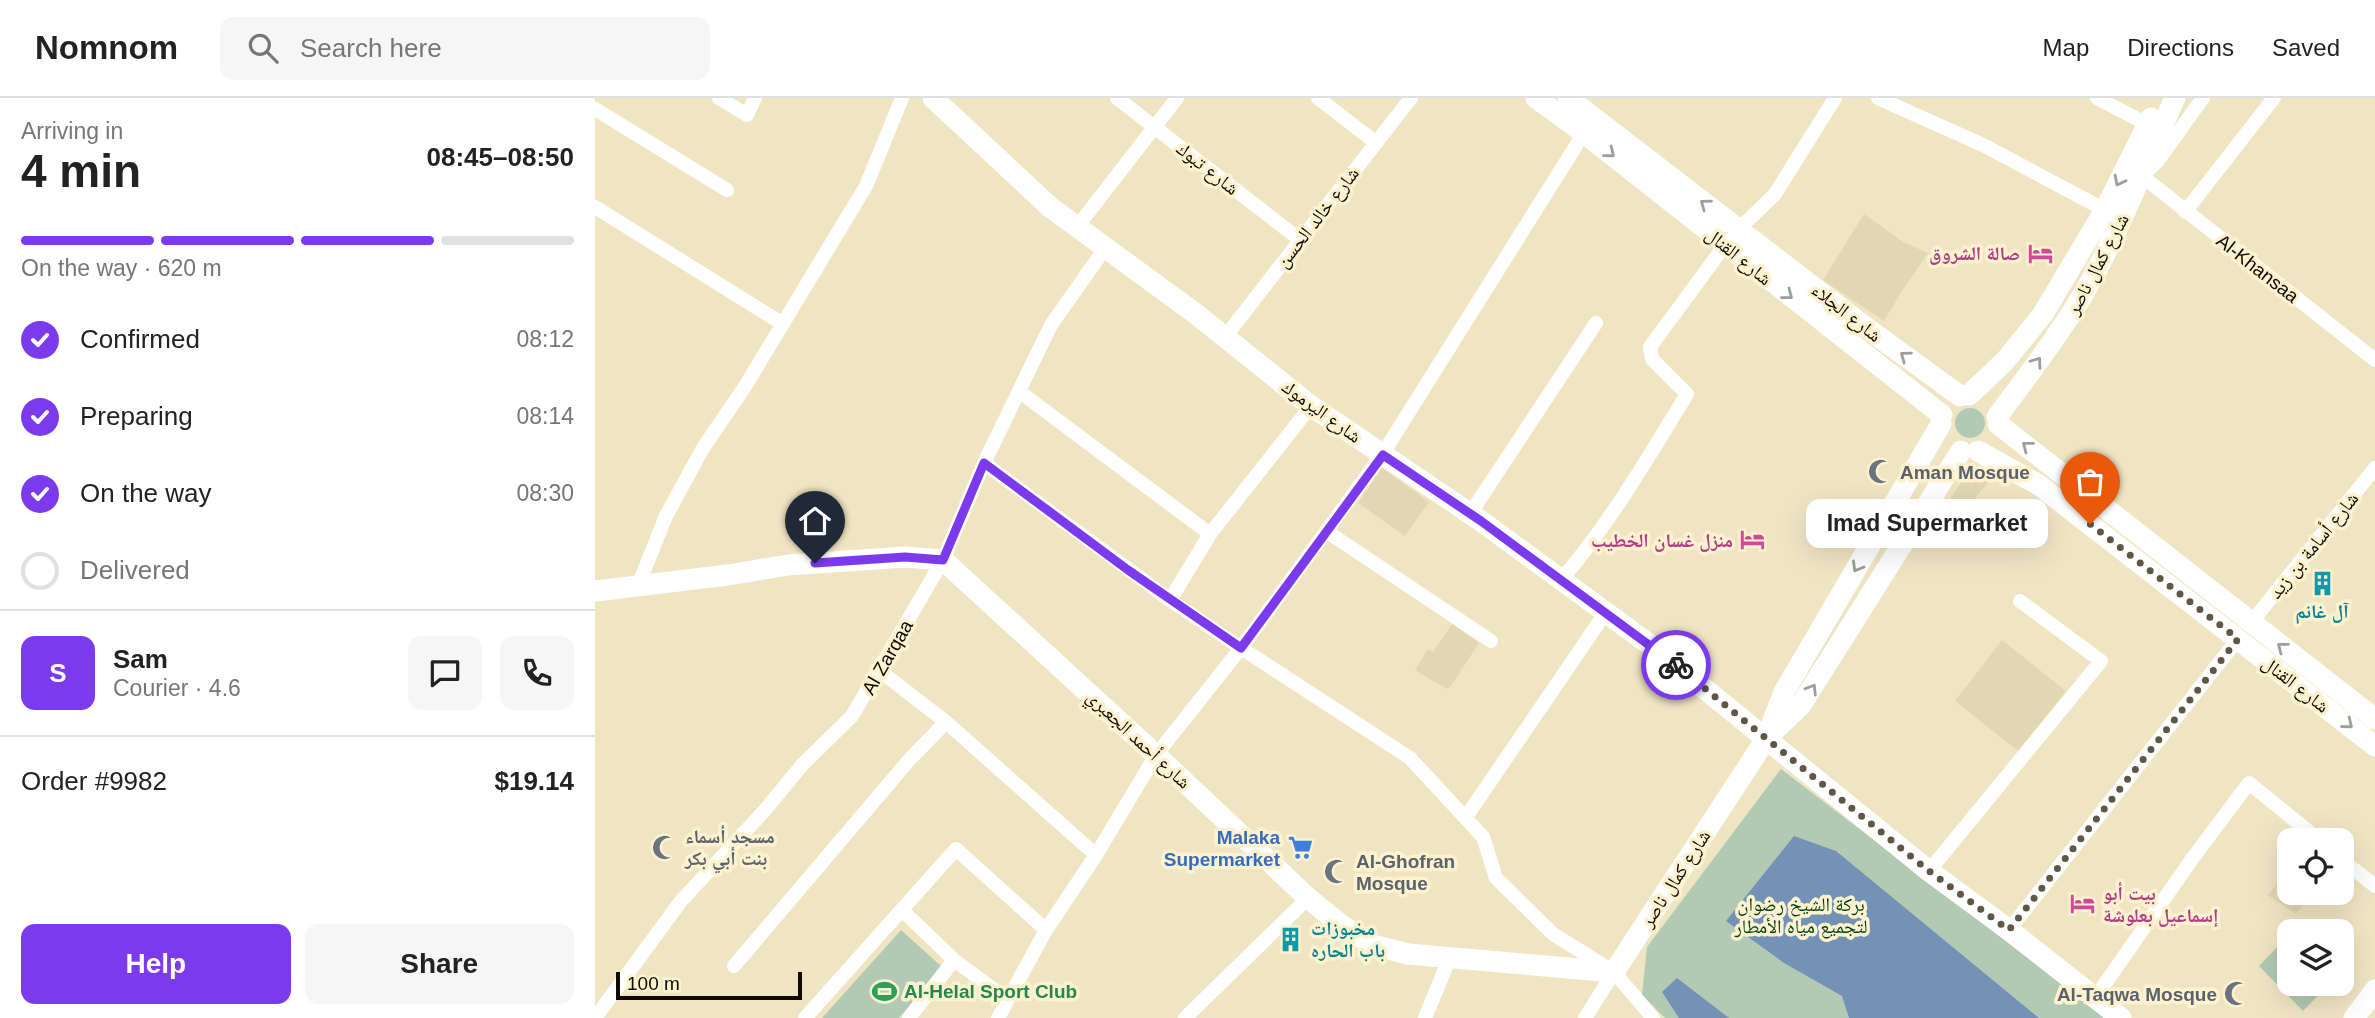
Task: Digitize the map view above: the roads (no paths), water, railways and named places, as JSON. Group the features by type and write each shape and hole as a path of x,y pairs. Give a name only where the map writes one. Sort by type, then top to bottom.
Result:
{"street":[{"path":"719,98 747,115 755,98"},
{"path":"638,586 666,516 703,448 744,388 866,186 902,98"},
{"name":"شارع اليرموك","path":"933,98 1049,207 1225,337 1311,406 1470,514 1653,646 1929,871 2121,1018"},
{"name":"شارع تبوك","path":"1117,98 1299,239"},
{"path":"1077,227 1177,98"},
{"path":"1318,98 1375,142"},
{"name":"شارع خالد الحسن","path":"1225,337 1411,98"},
{"name":"شارع القنال","path":"1536,98 1732,237 1941,419"},
{"name":"شارع الجلاء","path":"1568,98 1732,237 1965,396"},
{"path":"1561,580 1584,553 1623,496 1687,394 1653,359 1650,347 1732,237 1775,194 1835,98"},
{"path":"1878,98 1983,145 2105,209"},
{"path":"2097,98 2148,125"},
{"name":"شارع كمال ناصر","path":"1965,396 2005,361 2043,314 2105,209 2160,98"},
{"name":"شارع كمال ناصر","path":"1997,421 2082,295 2142,176 2175,98"},
{"path":"2142,176 2157,162 2203,98"},
{"path":"2185,212 2274,98"},
{"path":"595,109 727,190"},
{"path":"998,1018 1046,930 1096,855 1156,755 1241,648 1383,455 1584,133"},
{"name":"Al-Khansaa","path":"2142,176 2375,360"},
{"path":"595,207 783,324"},
{"name":"Al Zarqaa","path":"595,1018 681,901 765,810 802,765 852,716 943,560 984,463 1051,325 1106,247"},
{"path":"1470,514 1596,323"},
{"path":"1020,392 1210,534"},
{"path":"1965,396 1986,400 1997,421 1991,442 1969,451 1947,441 1941,419 1952,400 1965,396"},
{"path":"1170,600 1210,534 1311,406"},
{"name":"شارع كمال ناصر","path":"1585,1018 1766,739 1784,692 1941,419"},
{"name":"شارع القنال","path":"1997,421 2375,746"},
{"name":"شارع القنال","path":"1969,451 2039,485 2244,631 2375,719"},
{"name":"شارع كمال ناصر","path":"1766,739 1801,705 1969,451"},
{"path":"984,463 1170,600 1410,758 1483,837 1496,878 1553,934 1614,972 1653,1018"},
{"name":"شارع أسامة بن زيد","path":"2009,930 2375,468"},
{"path":"1326,531 1491,641"},
{"path":"595,591 788,565 905,557 943,560"},
{"name":"شارع أحمد الجعبري","path":"943,560 1308,898 1341,925 1373,945 1408,954 1614,972"},
{"path":"1929,871 2101,661 2020,601"},
{"path":"1466,817 1606,612"},
{"path":"880,671 946,722 1096,855"},
{"path":"734,966 910,759 946,722"},
{"path":"2095,998 2249,783 2304,828"},
{"path":"804,1018 956,849 1046,930"},
{"path":"2354,869 2375,886"},
{"path":"1185,1018 1308,898"},
{"path":"902,910 954,960 1008,1000"},
{"path":"1425,1018 1450,957"},
{"path":"909,1018 954,960"},
{"path":"2354,1018 2375,990"}],"water":[{"name":"بركة الشيخ رضوان لتجميع مياه الأمطار","path":"1794,836 1836,851 2039,1018 1849,1018 1842,996 1784,963 1726,921"},
{"path":"1677,978 1729,1018 1679,1018 1662,992"}],"place":[{"name":"صالة الشروق","path":"2040,253"},
{"name":"Aman Mosque","path":"1880,472"},
{"name":"Imad Supermarket","path":"2090,524"},
{"name":"منزل غسان الخطيب","path":"1753,540"},
{"name":"آل غانم","path":"2322,583"},
{"name":"مسجد أسماء بنت أبي بكر","path":"665,847"},
{"name":"Malaka Supermarket","path":"1300,848"},
{"name":"Al-Ghofran Mosque","path":"1336,872"},
{"name":"بيت أبو إسماعيل بعلوشة","path":"2083,904"},
{"name":"مخبوزات باب الحاره","path":"1291,939"},
{"name":"Al-Helal Sport Club","path":"884,991"},
{"name":"Al-Taqwa Mosque","path":"2237,994"}]}
